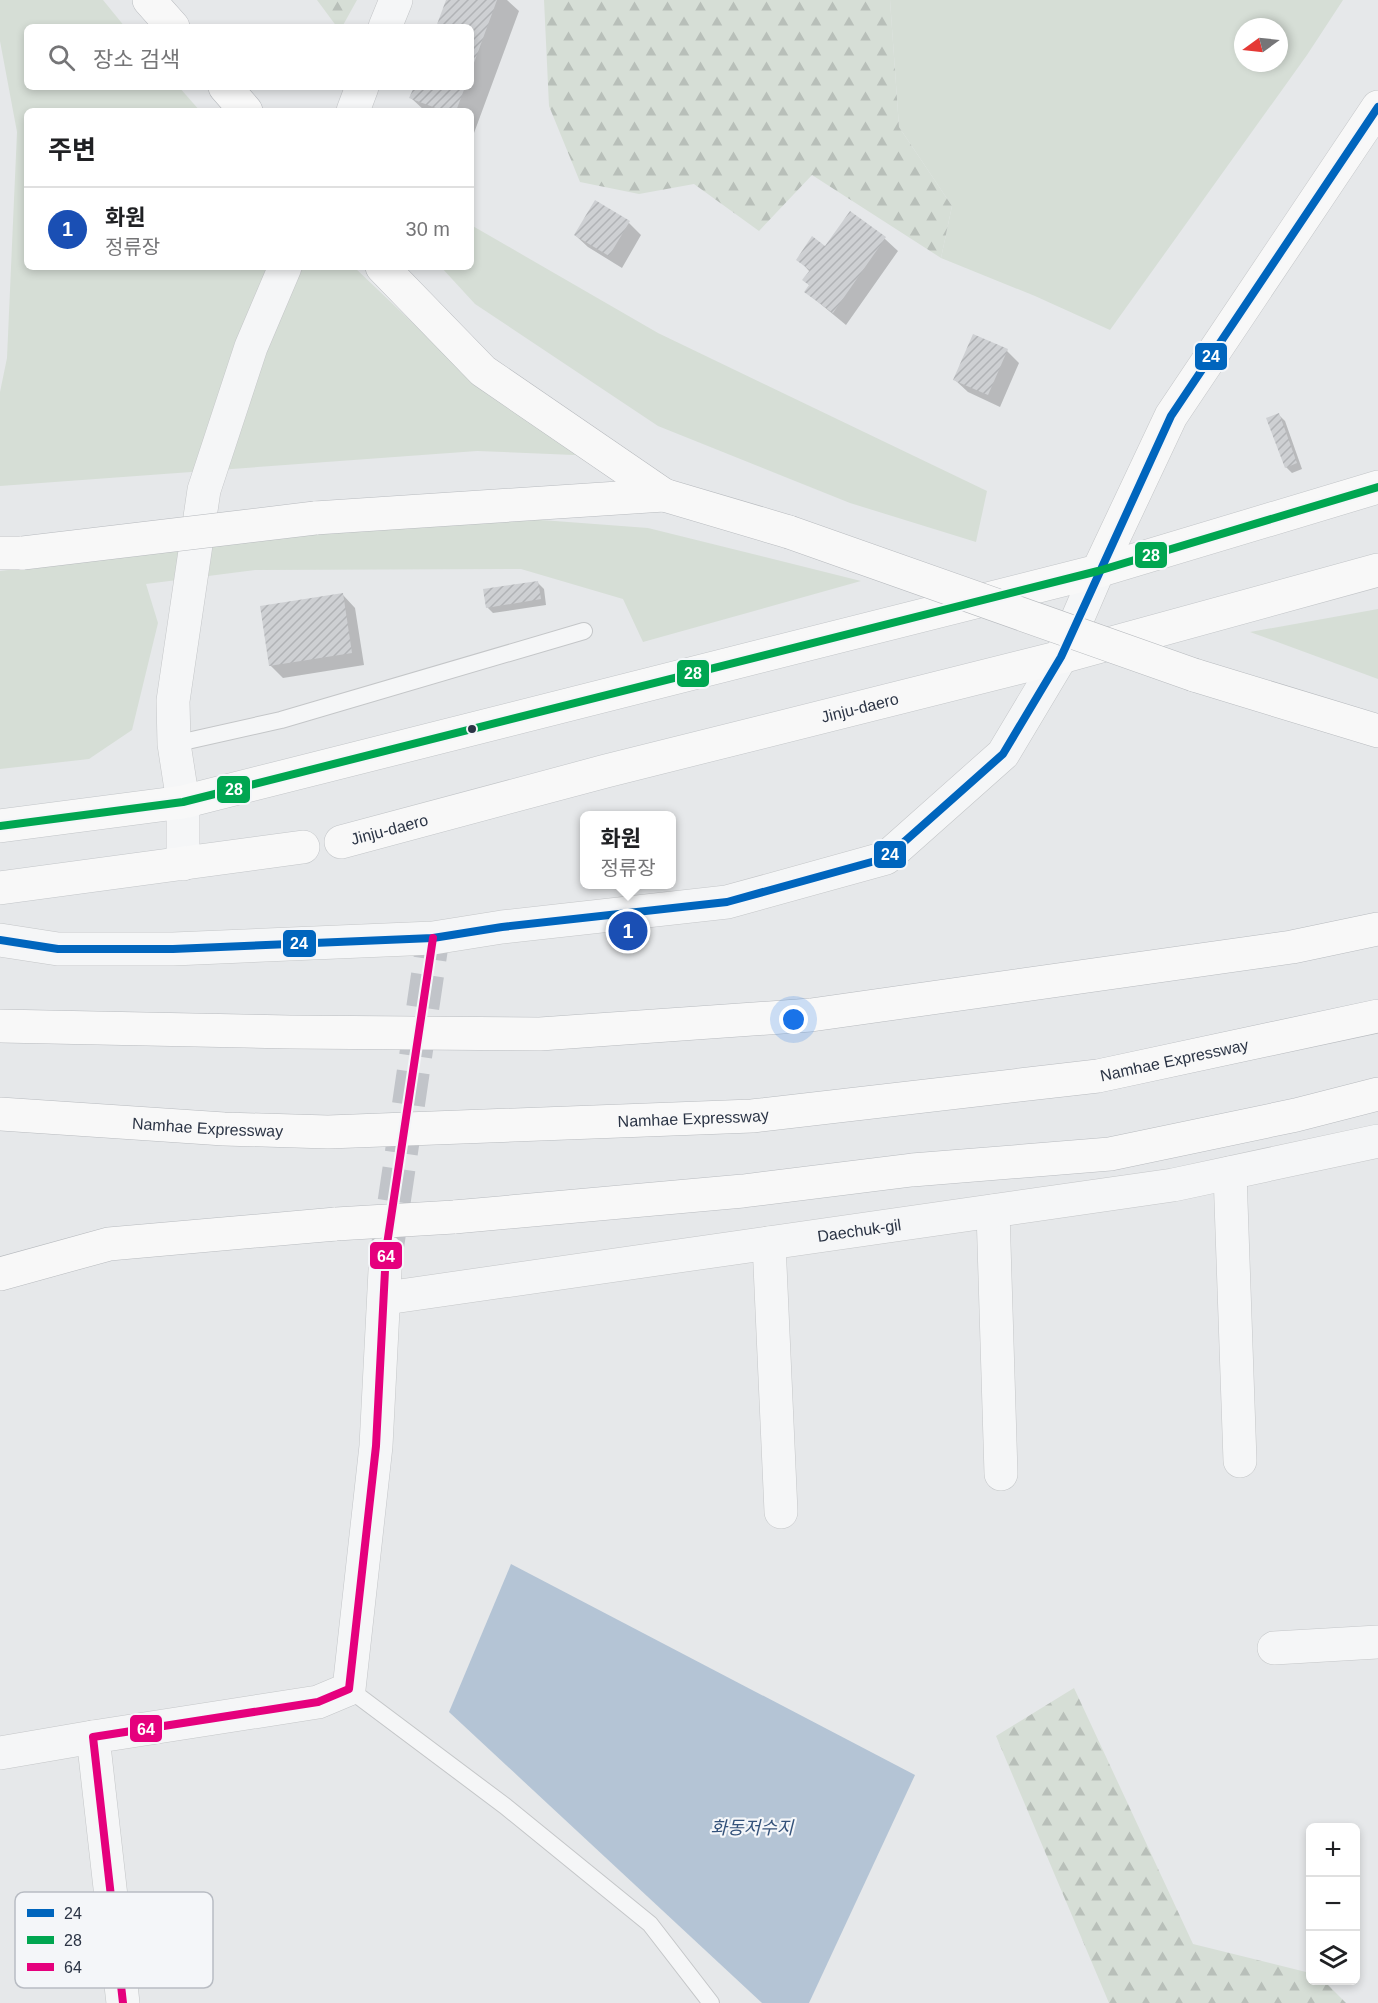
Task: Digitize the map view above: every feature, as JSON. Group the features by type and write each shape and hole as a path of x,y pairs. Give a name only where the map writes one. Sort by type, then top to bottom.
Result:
{"main road":[{"path":"149,0 170,24"},
{"path":"228,90 243,108"},
{"path":"1098,571 1171,416 1378,107"},
{"path":"385,270 483,371 664,495 789,532 1194,675 1378,731"},
{"path":"0,826 183,802 1098,571 1378,487"},
{"path":"12,553 315,518 664,495"},
{"name":"Jinju-daero","path":"341,842 606,771 1061,657 1378,570"},
{"path":"0,888 303,847"},
{"path":"0,1026 540,1034 811,1015 1292,947 1378,929"},
{"name":"Namhae Expressway","path":"0,1114 224,1129 327,1132 752,1116 1098,1076 1378,1016"},
{"path":"0,1254 743,1191 912,1170 1110,1154 1296,1115 1378,1094"},
{"path":"0,1274 109,1244"}],"street":[{"path":"386,24 396,0"},
{"path":"354,108 361,90"},
{"path":"183,864 183,802 174,744 173,701 204,489 251,347 284,270"},
{"path":"0,940 58,949 173,949 434,938 501,927 727,902 886,858 1003,754 1061,657 1098,571"},
{"name":"Daechuk-gil","path":"386,1298 1173,1185 1378,1141"},
{"path":"1230,1173 1240,1461"},
{"path":"993,1211 1001,1474"},
{"path":"769,1243 782,1512"},
{"path":"0,1753 318,1702 349,1689 376,1446 386,1298 386,1251"},
{"path":"1274,1648 1378,1642"},
{"path":"93,1737 110,1892"},
{"path":"121,1988 123,2003"}],"lane":[{"path":"174,744 281,720 584,631"},
{"path":"349,1689 505,1806 650,1924 711,2003"}],"green space":[{"path":"0,0 103,0 123,24 24,24 24,90 182,90 197,108 24,108 24,270 357,270 441,350 598,456 477,451 0,486 0,392 7,358 17,132 0,41"},
{"path":"317,0 357,0 344,24 335,24"},
{"path":"544,0 890,0 899,127 952,206 941,258 812,175 759,231 694,184 639,194 580,182 549,106"},
{"path":"890,0 1343,0 1307,55 1110,330 1035,296 941,258 952,206 899,127"},
{"path":"474,227 658,333 987,491 976,542 850,503 658,426 475,304 444,270 474,270"},
{"path":"460,514 648,528 861,581 643,642 623,599 521,569 255,570 146,584 158,623 132,730 89,759 0,769 0,571"},
{"path":"1378,609 1378,679 1250,632"},
{"path":"1074,1688 1193,1944 1306,1972 1306,1985 1328,1985 1346,2003 1109,2003 996,1736"}],"water":[{"name":"화동저수지","path":"511,1564 915,1775 809,2003 762,2003 449,1712"}],"building":[{"path":"446,0 497,0 474,63 474,24 437,24"},
{"path":"413,90 464,90 457,108 436,108 409,98"},
{"path":"595,200 630,221 609,256 574,235"},
{"path":"850,211 886,237 833,313 804,292 809,285 802,280 810,270 796,260 812,236 825,246"},
{"path":"973,334 1008,349 988,395 953,380"},
{"path":"1279,413 1297,463 1285,468 1266,418"},
{"path":"538,581 541,599 486,608 483,589"},
{"path":"343,593 352,653 269,666 260,606"}],"tunnel":[{"path":"387,1250 433,938"}],"transit line":[{"name":"24","path":"0,940 58,949 173,949 433,938 502,927 727,902 886,858 1003,754 1061,657 1171,416 1378,107"},
{"name":"28","path":"0,826 183,802 1098,571 1378,487"},
{"name":"64","path":"110,1892 93,1737 318,1702 349,1689 376,1446 386,1251 433,938"},
{"name":"64","path":"121,1988 123,2003"}],"place":[{"name":"화원","path":"628,931"}]}
